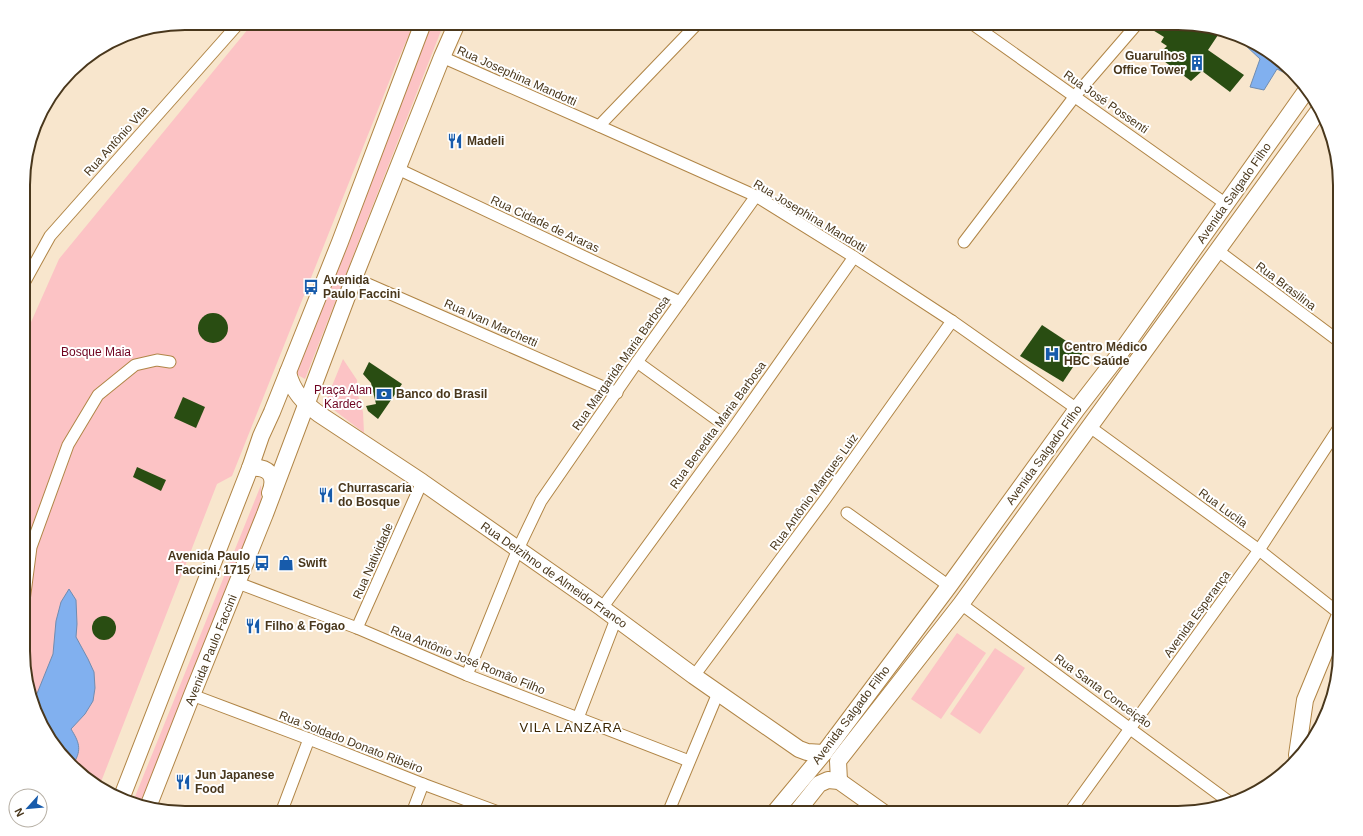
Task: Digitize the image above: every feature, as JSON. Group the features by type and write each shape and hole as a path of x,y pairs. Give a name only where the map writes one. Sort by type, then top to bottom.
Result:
{"main road":[{"path":"123,793 250,468 261,436 340,242 420,30"},
{"name":"Avenida Paulo Faccini","path":"150,802 265,514 354,278 454,30"},
{"name":"Avenida Salgado Filho","path":"780,806 824,753 949,586 1077,409 1118,356 1304,94"},
{"name":"Avenida Salgado Filho","path":"802,806 819,784 828,780 839,781 838,761 961,604 1090,427 1216,250 1316,115"},
{"name":"Rua Delzihno de Almeido Franco","path":"288,372 289,379 294,390 306,404 518,549 602,608 694,676 799,749 807,752 824,753"},
{"path":"250,468 259,467 268,471 272,479 273,485 265,506 265,514"},
{"path":"1298,749 1304,700 1333,631"},
{"path":"799,749 804,766 804,777"},
{"path":"839,781 874,806"}],"street":[{"name":"Rua Antônio Vita","path":"30,272 50,236 232,30"},
{"path":"599,126 687,30"},
{"name":"Rua José Possenti","path":"981,30 1226,204"},
{"path":"964,242 1075,96 1132,30"},
{"name":"Rua Josephina Mandotti","path":"442,57 756,196 854,257 952,321 1077,409"},
{"name":"Rua Cidade de Araras","path":"398,169 680,302"},
{"name":"Rua Margarida Maria Barbosa","path":"467,676 518,549 541,501 756,196"},
{"name":"Rua Brasilina","path":"1216,250 1333,337"},
{"name":"Rua Benedita Maria Barbosa","path":"602,608 732,430 854,257"},
{"name":"Rua Ivan Marchetti","path":"354,278 617,393"},
{"name":"Rua Antônio Marques Luiz","path":"694,676 826,498 952,321"},
{"path":"30,555 31,547 68,445 98,395 135,365 157,360 170,362"},
{"path":"638,362 716,419"},
{"name":"Rua Lucila","path":"1090,427 1259,550 1333,608"},
{"name":"Avenida Esperança","path":"1074,806 1259,550 1333,437"},
{"name":"Rua Natividade","path":"357,628 422,482"},
{"path":"847,513 949,586"},
{"name":"Rua Antônio José Romão Filho","path":"238,583 357,628 467,676 689,761"},
{"name":"Rua Santa Conceição","path":"961,604 1226,799"},
{"path":"578,718 616,619"},
{"path":"671,806 718,693"},
{"name":"Rua Soldado Donato Ribeiro","path":"192,695 482,806"},
{"path":"284,806 309,739"},
{"path":"415,806 424,784"}],"green space":[{"name":"Bosque Maia","path":"247,30 411,30 232,476 217,484 101,781 75,761 56,737 38,701 30,661 30,324 59,259"},
{"path":"429,30 441,30 305,379 296,374"},
{"name":"Praça Alan Kardec","path":"343,359 357,380 357,392 363,412 364,433 325,403"},
{"path":"261,485 261,512 145,801 135,798"},
{"path":"957,633 986,653 941,719 911,699"},
{"path":"995,648 1025,668 980,734 950,714"}],"water":[{"path":"1246,46 1264,56 1285,73 1277,69 1264,90 1250,87 1260,59"},
{"path":"69,589 76,600 76,637 94,672 95,688 93,701 85,714 71,729 78,742 79,750 75,761 56,737 46,719 36,695 53,654 56,621 61,602"}],"building":[{"name":"Guarulhos Office Tower","path":"1153,30 1188,30 1218,35 1208,50 1244,75 1230,92 1202,71 1191,81 1157,56 1167,46 1161,42 1164,37"},
{"path":"213,313 223,318 228,328 223,338 213,343 203,338 198,328 203,318"},
{"name":"Centro Médico HBC Saúde","path":"1042,325 1083,352 1063,382 1020,356"},
{"name":"Banco do Brasil","path":"369,362 402,384 378,419 368,411 366,406 376,404 371,383 363,374"},
{"path":"183,397 205,407 196,428 174,418"},
{"path":"137,467 166,480 161,491 133,477"},
{"path":"104,616 113,619 116,628 113,637 104,640 95,637 92,628 95,619"}],"place":[{"name":"Guarulhos Office Tower","path":"1197,63"},
{"name":"Madeli","path":"455,141"},
{"name":"Avenida Paulo Faccini","path":"311,287"},
{"name":"Centro Médico HBC Saúde","path":"1052,354"},
{"name":"Banco do Brasil","path":"384,394"},
{"name":"Churrascaria do Bosque","path":"326,495"},
{"name":"Avenida Paulo Faccini, 1715","path":"262,563"},
{"name":"Swift","path":"286,563"},
{"name":"Filho & Fogao","path":"253,626"},
{"name":"Jun Japanese Food","path":"183,782"}],"district":[{"name":"VILA LANZARA","path":"571,727"}]}
